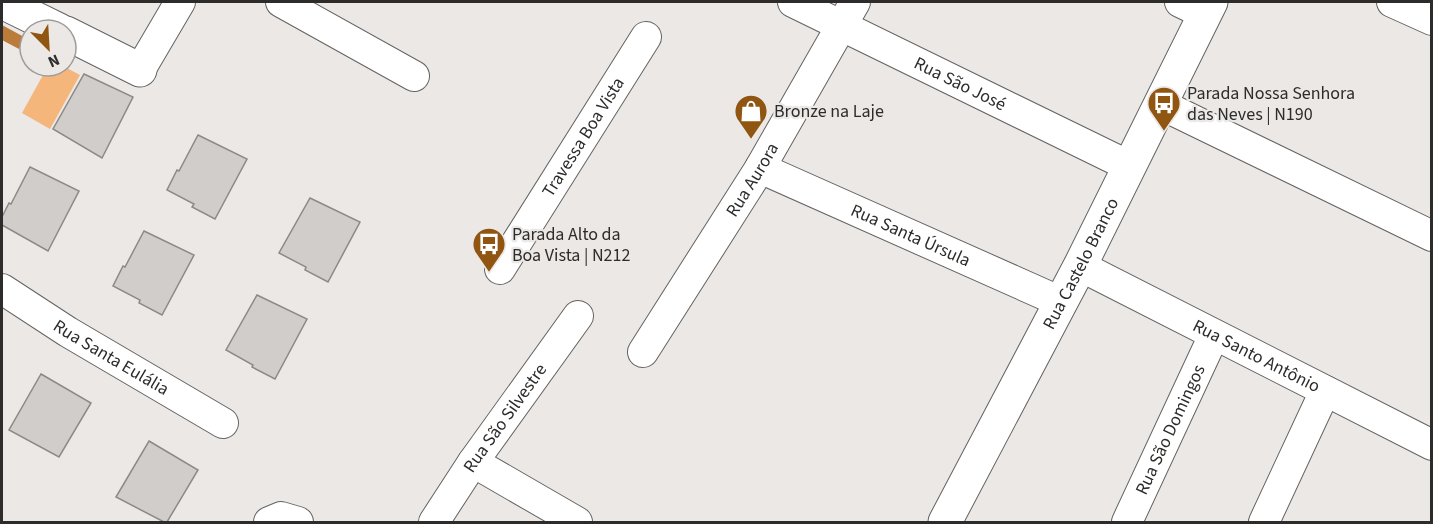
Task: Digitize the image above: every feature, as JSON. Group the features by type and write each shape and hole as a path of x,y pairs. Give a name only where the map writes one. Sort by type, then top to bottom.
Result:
{"street":[{"path":"2,2 35,18"},
{"path":"78,39 140,70 180,2"},
{"path":"281,2 414,76"},
{"name":"Rua São José","path":"793,2 848,14 1129,166"},
{"path":"1392,2 1431,20"},
{"name":"Rua Castelo Branco","path":"948,522 1080,266 1160,104 1199,6"},
{"name":"Rua Aurora","path":"643,352 760,168 848,14"},
{"name":"Travessa Boa Vista","path":"500,269 646,37"},
{"path":"1160,104 1431,237"},
{"name":"Rua Santa Úrsula","path":"760,168 1061,302"},
{"name":"Rua Santo Antônio","path":"1080,266 1431,446"},
{"name":"Rua Santa Eulália","path":"2,289 68,332 223,423"},
{"name":"Rua São Silvestre","path":"434,522 473,462 578,316"},
{"name":"Rua São Domingos","path":"1127,522 1214,335"},
{"path":"1264,522 1325,391"},
{"path":"473,462 578,522"},
{"path":"268,522 281,517 298,522"}],"shaded area":[{"path":"2,25 18,34 18,48 2,40"},
{"path":"78,74 80,75 50,129 22,113 41,78 78,78"}],"building":[{"path":"84,74 133,97 102,158 53,129"},
{"path":"198,135 247,159 215,219 192,207 194,204 167,190"},
{"path":"30,167 79,191 48,251 2,225 2,217"},
{"path":"310,198 360,222 328,282 279,253"},
{"path":"144,231 194,255 162,315 113,286"},
{"path":"257,295 307,319 275,379 226,350"},
{"path":"41,374 91,403 59,457 9,430"},
{"path":"149,441 198,470 167,522 116,497"}],"place":[{"name":"Parada Nossa Senhora das Neves | N190","path":"1164,132"},
{"name":"Bronze na Laje","path":"751,140"},
{"name":"Parada Alto da Boa Vista | N212","path":"489,273"}]}
